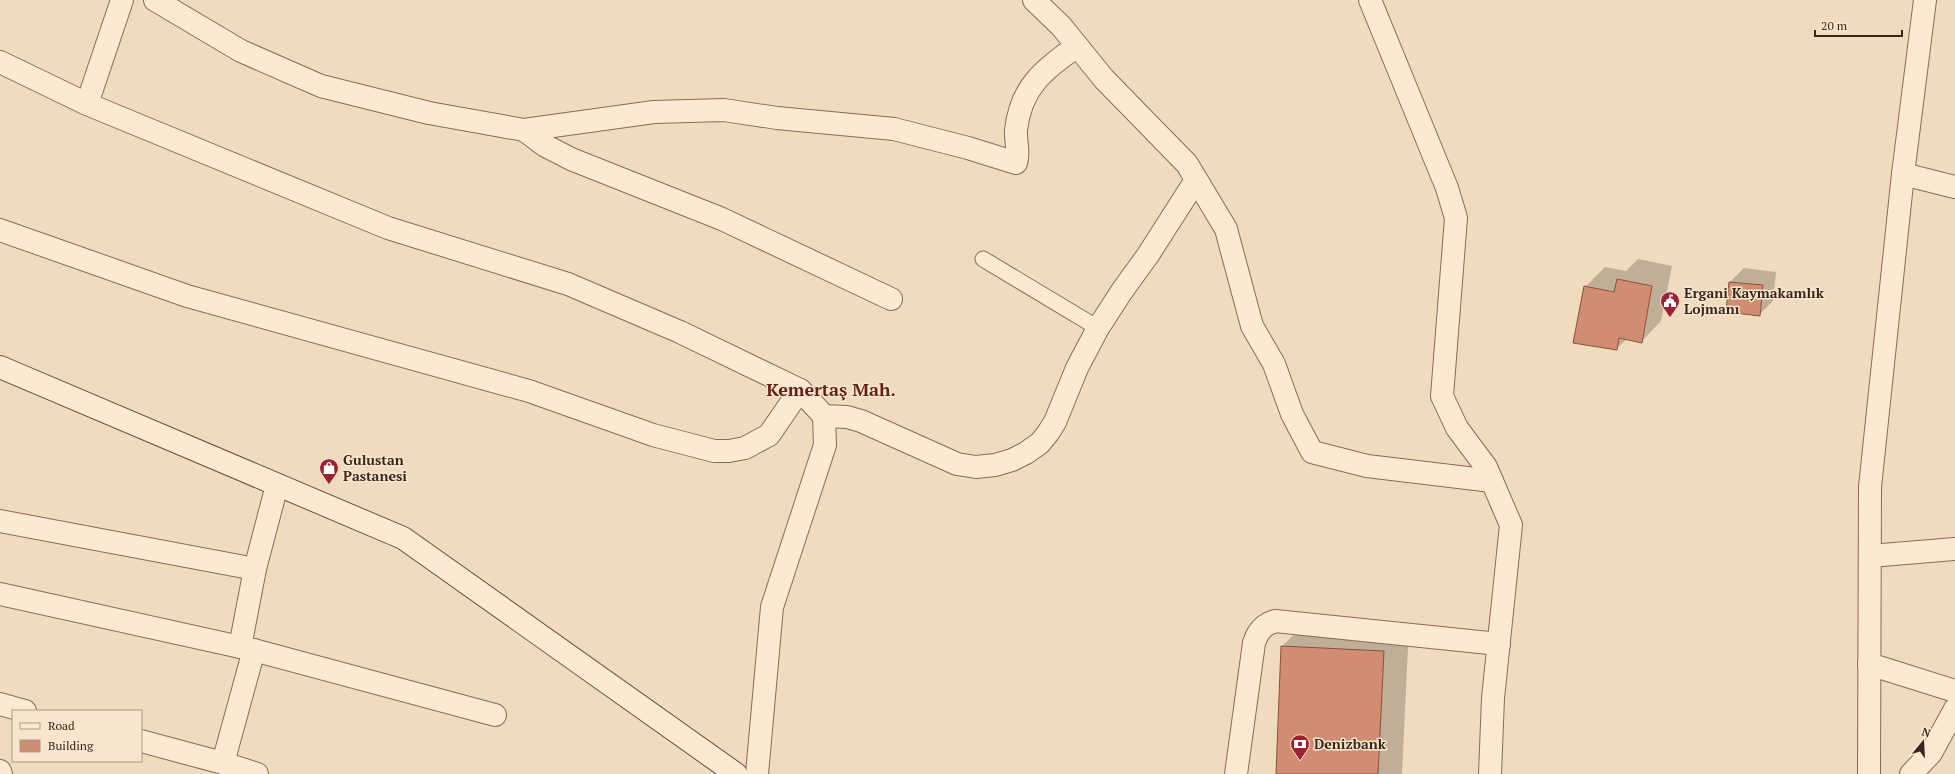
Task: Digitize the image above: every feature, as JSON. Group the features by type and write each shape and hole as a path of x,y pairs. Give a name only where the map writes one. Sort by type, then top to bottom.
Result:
{"street":[{"path":"87,104 122,0"},
{"path":"156,0 241,51 320,86 429,113 524,130 654,112 724,110 777,118 894,129 968,148 1016,163 1019,155 1015,138 1017,120 1028,91 1045,68 1077,46"},
{"path":"1034,0 1061,26 1104,78 1187,164 1226,229 1252,326 1274,364 1292,414 1312,452 1367,466 1492,481"},
{"path":"1370,0 1446,188 1456,218 1442,396 1457,428 1486,467 1511,525 1493,698 1490,774"},
{"path":"1869,774 1870,487 1903,174 1925,0"},
{"path":"0,62 87,104 263,175 388,228 568,284 680,332 800,390 824,416 825,445 772,607 757,774"},
{"path":"524,130 544,145 571,160 722,219 890,299"},
{"path":"1903,174 1955,187"},
{"path":"824,416 847,417 861,421 957,464 976,467 995,465 1012,460 1026,453 1040,443 1055,422 1077,368 1098,328 1148,255 1196,180"},
{"path":"0,230 187,296 529,391 653,435 714,451 729,451 745,448 769,435 800,390"},
{"path":"0,367 403,538 736,774"},
{"path":"223,763 247,648 255,569 277,485"},
{"path":"0,521 255,569"},
{"path":"1870,556 1955,549"},
{"path":"0,594 247,648 495,715"},
{"path":"1236,774 1254,643 1256,635 1267,624 1275,621 1499,644"},
{"path":"1869,664 1955,691"},
{"path":"0,704 21,710"},
{"path":"1911,774 1931,752 1955,709"},
{"path":"142,742 223,763 257,774"}],"lane":[{"path":"983,259 1098,328"}],"building":[{"name":"Ergani Kaymakamlık Lojmanı","path":"1617,279 1652,286 1642,343 1619,338 1617,350 1573,343 1584,286 1614,292"},
{"path":"1729,282 1763,285 1760,316 1726,312"},
{"path":"1281,646 1384,651 1378,774 1276,774"}],"place":[{"name":"Ergani Kaymakamlık Lojmanı","path":"1670,318"},
{"name":"Gulustan Pastanesi","path":"329,485"},
{"name":"Denizbank","path":"1300,761"}],"district":[{"name":"Kemertaş Mah.","path":"831,390"}]}
